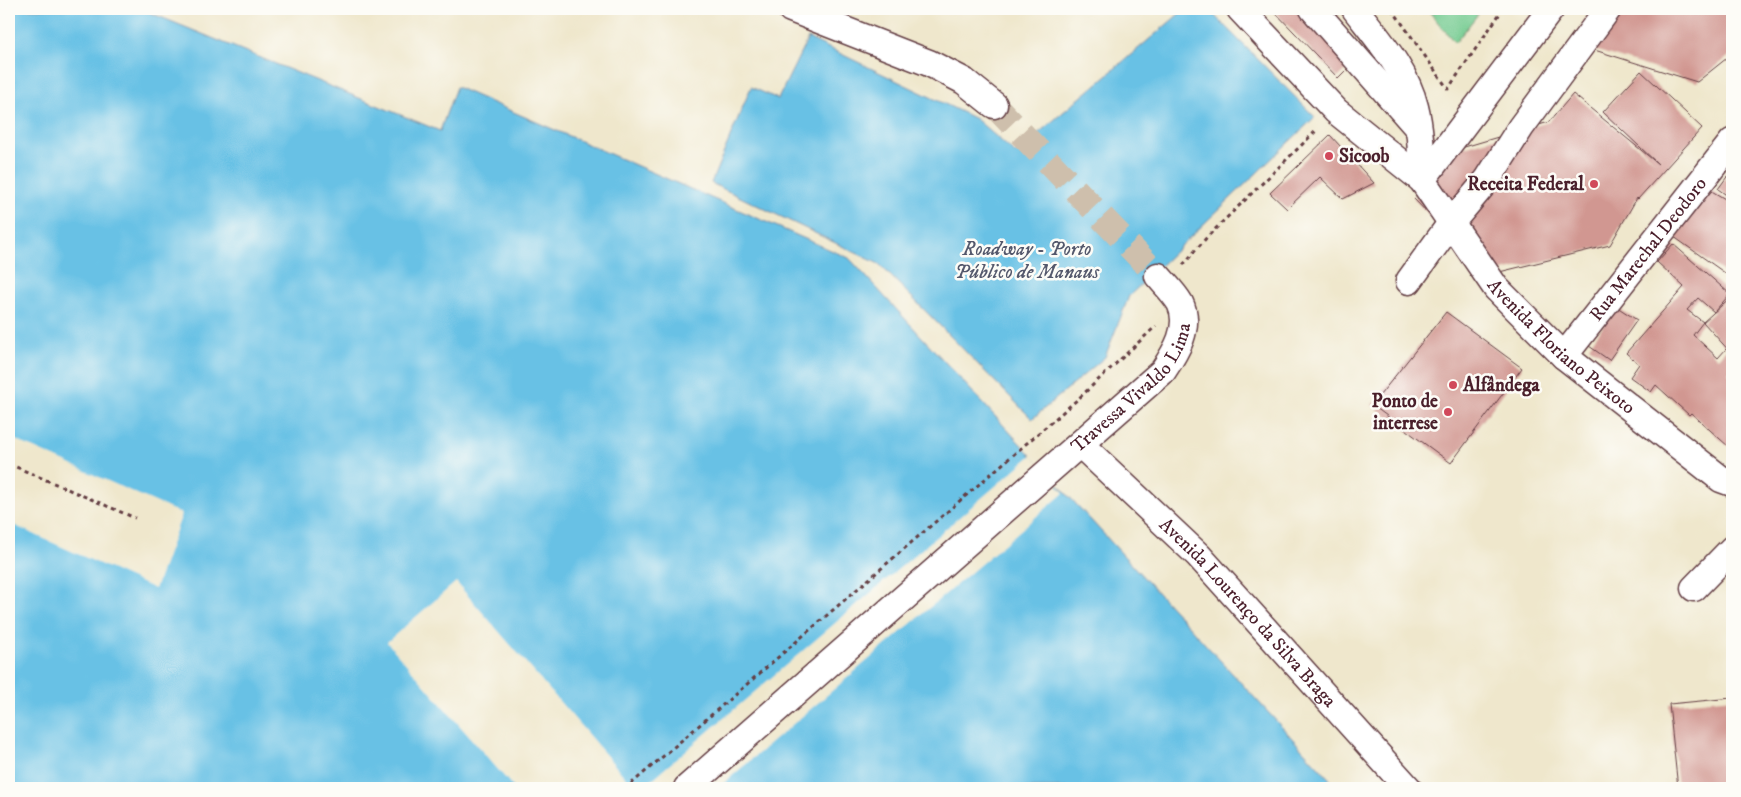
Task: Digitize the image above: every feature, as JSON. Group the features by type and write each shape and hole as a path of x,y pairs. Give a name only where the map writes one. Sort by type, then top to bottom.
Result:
{"street":[{"path":"791,9 929,63 964,81 994,105"},
{"path":"1240,9 1336,111 1422,180"},
{"path":"1313,9 1404,110 1419,130"},
{"path":"1355,9 1404,78 1415,106 1419,130 1422,180"},
{"path":"1422,180 1551,9"},
{"path":"1409,281 1451,223 1488,179 1521,127 1608,9"},
{"name":"Rua Marechal Deodoro","path":"1564,356 1732,142"},
{"name":"Avenida Floriano Peixoto","path":"1422,180 1496,288 1564,356 1730,480"},
{"name":"Travessa Vivaldo Lima","path":"687,788 1054,464 1080,444 1163,371 1180,346 1183,323 1180,304 1158,276"},
{"name":"Avenida Lourenço da Silva Braga","path":"1080,444 1198,556 1408,788"},
{"path":"1694,588 1732,549"}],"path":[{"path":"1392,9 1448,89 1503,9"},
{"path":"631,784 1078,399 1180,304 1178,272 1208,237 1336,111"},
{"path":"9,464 135,518"}],"green space":[{"path":"1427,9 1482,9 1455,43"}],"water":[{"path":"9,9 141,9 440,131 456,87 849,258 1338,788 9,788"},
{"name":"Roadway - Porto Público de Manaus","path":"1185,9 1208,9 1315,117 1129,296 1105,357 1032,419 879,264 711,183 751,87 778,99 808,38 976,119 1015,153"}],"pier":[{"path":"9,437 182,514 155,589 9,523"},
{"path":"1032,455 1064,493 718,788 642,788"},
{"path":"456,582 635,788 514,788 387,642"}],"building":[{"path":"1272,9 1301,9 1353,63 1338,78"},
{"path":"1613,9 1732,9 1732,54 1697,82 1588,48"},
{"path":"1641,71 1702,128 1637,198 1610,245 1487,275 1414,199 1461,148 1549,122 1573,94 1658,164 1603,112"},
{"name":"Sicoob","path":"1330,135 1374,183 1343,199 1320,177 1287,209 1270,193"},
{"path":"1732,170 1732,199 1718,189"},
{"path":"1698,183 1732,203 1732,278 1670,234"},
{"path":"1673,244 1730,294 1714,312 1698,298 1687,310 1703,322 1693,335 1718,358 1726,349 1732,355 1732,368 1728,373 1732,377 1732,443 1729,447 1691,413 1689,415 1656,385 1651,392 1630,377 1639,364 1626,353 1684,287 1657,262"},
{"path":"1732,296 1732,354 1703,322"},
{"path":"1617,307 1637,320 1609,360 1589,346"},
{"path":"1446,312 1522,368 1451,463 1372,405"},
{"path":"1732,698 1732,788 1678,788 1669,704"}],"tunnel":[{"path":"994,105 1158,276"}],"place":[{"name":"Sicoob","path":"1329,156"},
{"name":"Receita Federal","path":"1594,184"},
{"name":"Alfândega","path":"1453,385"},
{"name":"Ponto de interrese","path":"1448,412"}]}
